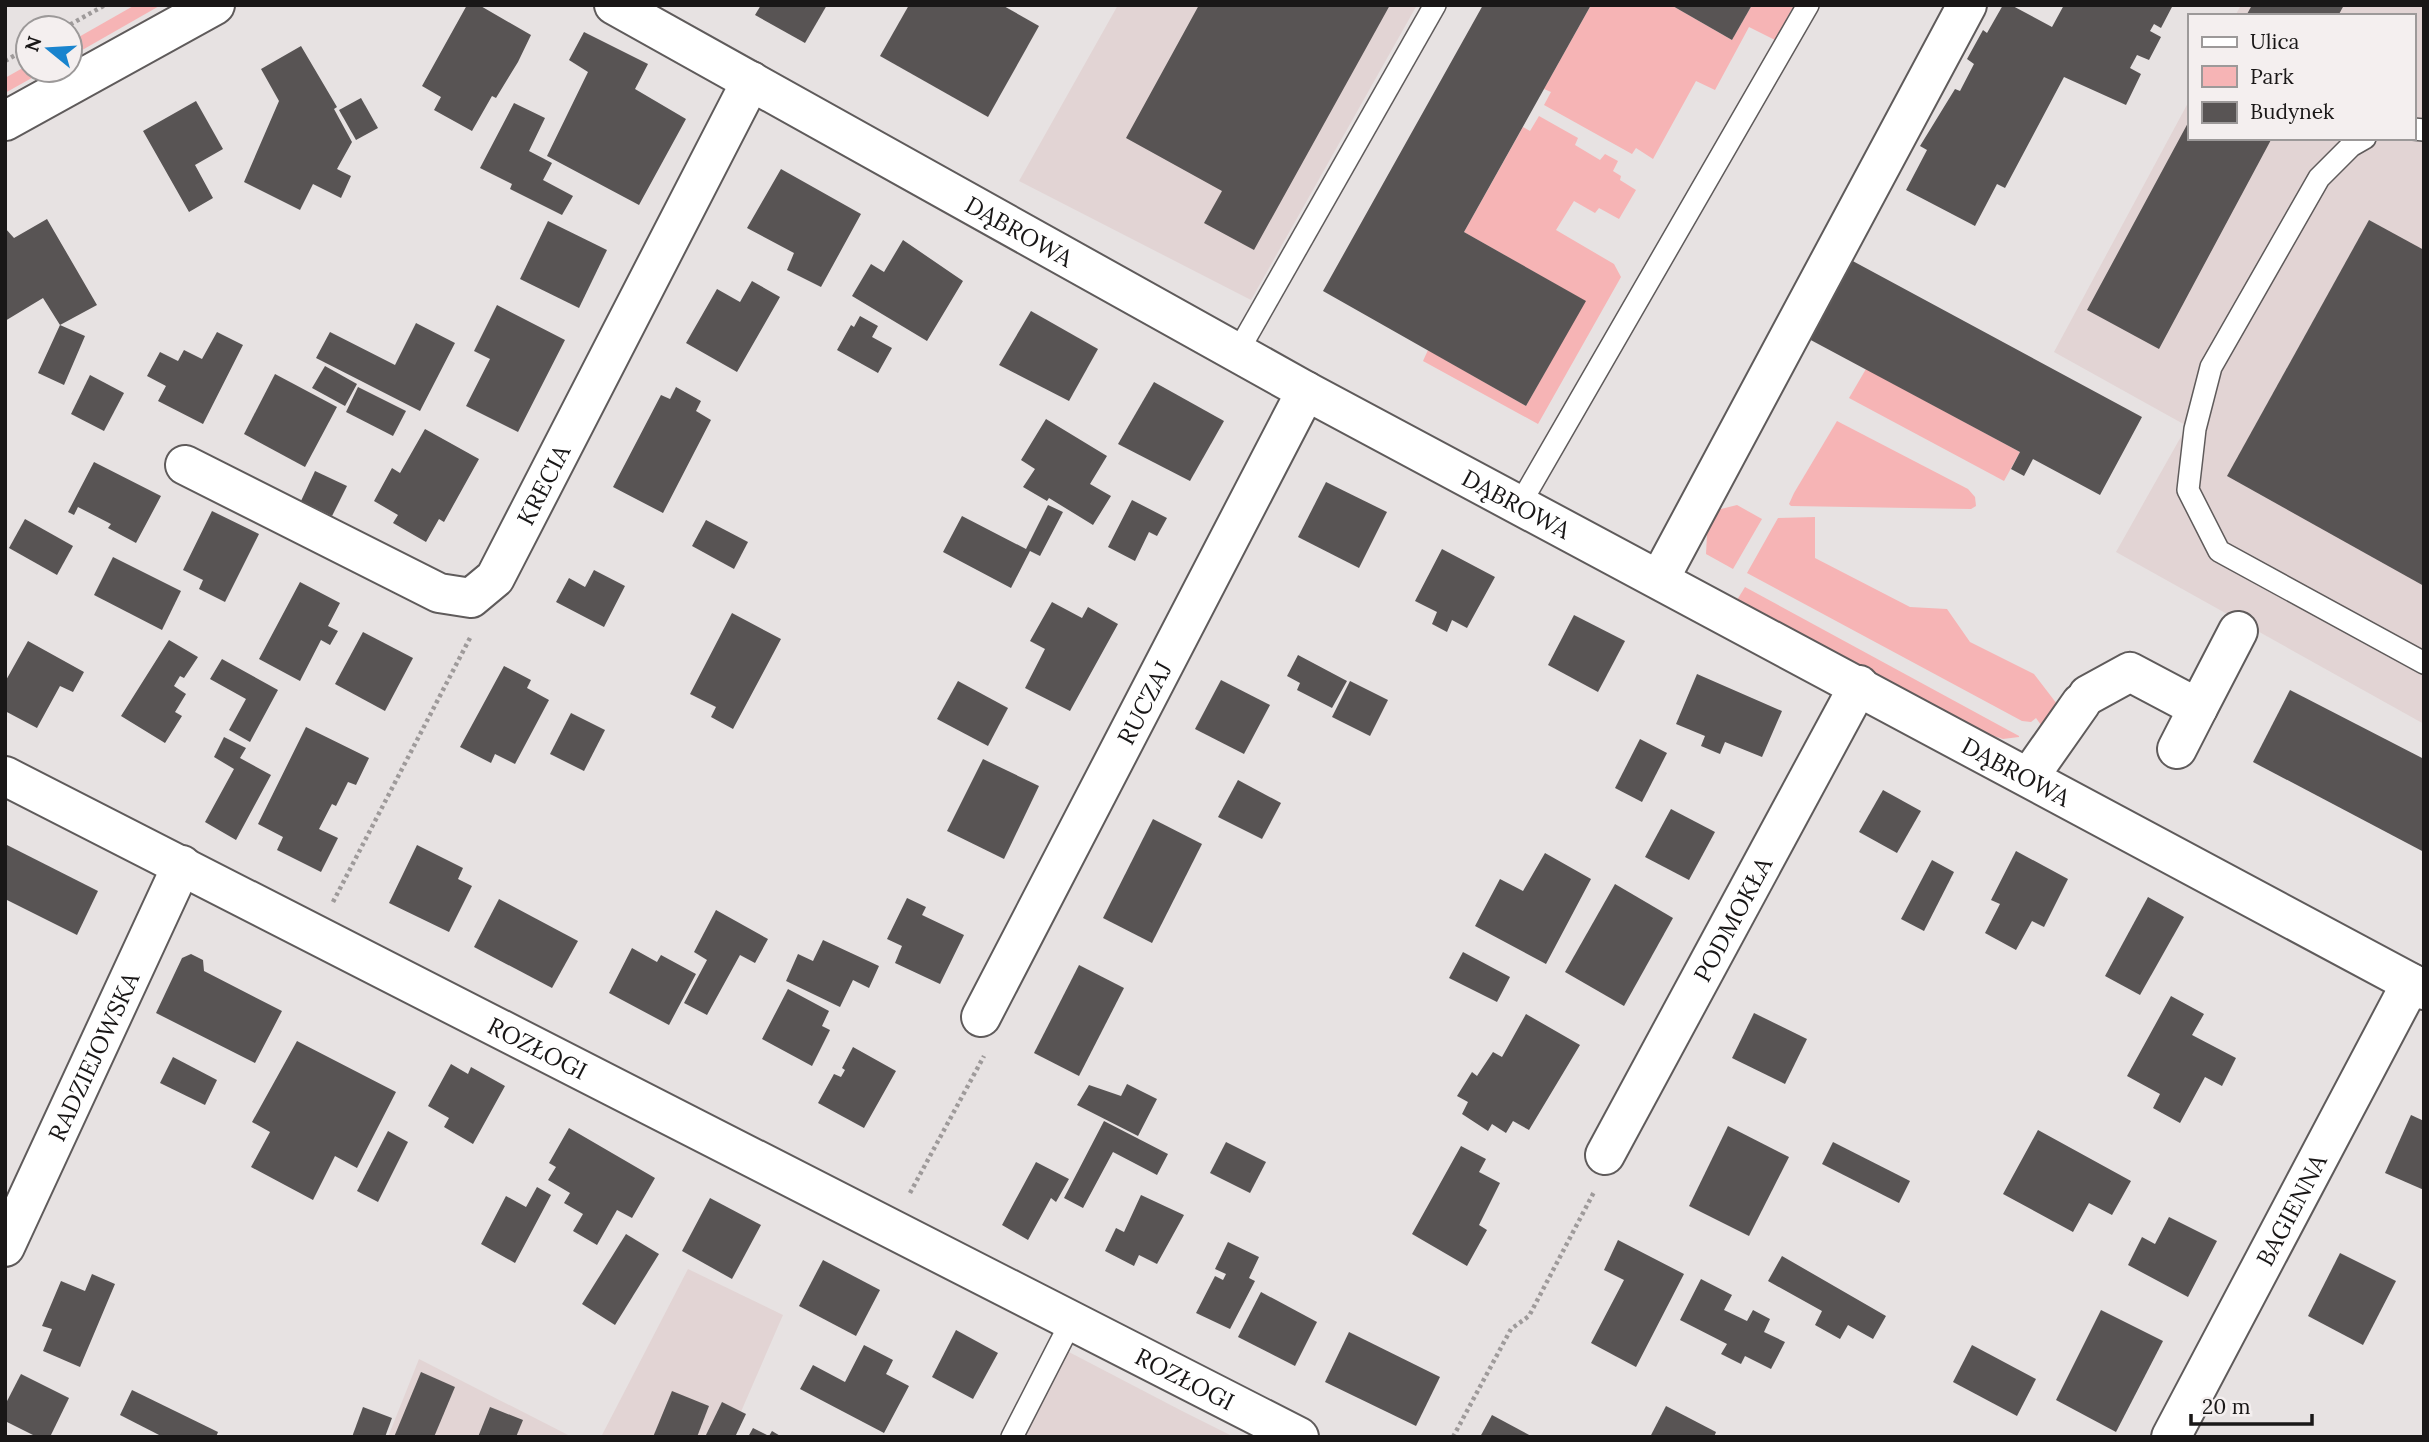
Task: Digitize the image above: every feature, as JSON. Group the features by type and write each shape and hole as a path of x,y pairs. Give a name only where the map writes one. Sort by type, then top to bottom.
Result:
{"street":[{"path":"5,121 215,5"},
{"name":"DĄBROWA","path":"614,5 1237,353 2417,987"},
{"path":"1660,578 1967,5"},
{"name":"KRECIA","path":"471,598 495,578 751,81"},
{"name":"RUCZAJ","path":"981,1017 1307,391"},
{"path":"185,465 439,593 471,598"},
{"path":"2177,749 2238,631"},
{"path":"2029,777 2085,699 2130,672 2198,708"},
{"name":"PODMOKŁA","path":"1605,1154 1859,685"},
{"name":"ROZŁOGI","path":"5,776 317,933 1299,1437"},
{"name":"RADZIEJOWSKA","path":"5,1247 182,865"},
{"name":"BAGIENNA","path":"2171,1437 2417,987"}],"lane":[{"path":"1237,353 1434,5"},
{"path":"1520,504 1808,5"},
{"path":"2362,140 2351,146 2319,178 2211,367 2195,429 2188,490 2220,551 2424,663"},
{"path":"1012,1437 1072,1320"}],"path":[{"path":"84,17 106,5"},
{"path":"317,933 475,627 471,598"},
{"path":"892,1227 985,1057 981,1017"},
{"path":"1453,1437 1511,1329 1529,1316 1591,1203 1605,1154"}],"shaded area":[{"path":"1118,5 1417,5 1251,300 1019,181"},
{"path":"2241,5 2424,5 2424,724 2116,552 2187,426 2054,352 2188,103 2188,140 2415,140 2415,14 2236,14"},
{"path":"688,1269 783,1315 730,1437 601,1437"},
{"path":"1067,1351 1184,1412 1234,1437 1024,1437"},
{"path":"419,1359 572,1437 388,1437"}],"green space":[{"path":"135,5 161,5 84,49 84,34"},
{"path":"1591,5 1671,5 1732,40 1752,5 1794,5 1775,40 1749,27 1715,90 1696,81 1653,159 1636,148 1632,154 1544,105 1551,92 1544,89"},
{"path":"14,73 14,84 21,84 5,93 5,78"},
{"path":"1539,116 1578,138 1575,145 1600,160 1605,154 1618,161 1613,171 1621,176 1620,180 1636,190 1619,219 1599,208 1595,213 1574,201 1556,230 1614,264 1621,277 1538,424 1423,361 1428,350 1526,406 1585,301 1464,232 1523,127 1530,131"},
{"path":"1866,369 2020,452 2004,481 1849,398"},
{"path":"1837,421 1968,489 1975,497 1976,506 1971,509 1791,506 1789,504 1794,493"},
{"path":"1737,505 1762,519 1733,569 1706,554 1707,534 1717,510"},
{"path":"1815,517 1815,558 1910,607 1947,609 1970,642 2034,674 2057,704 2041,725 2036,718 2031,722 2022,721 1747,573 1778,518"},
{"path":"1745,587 2019,737 2003,739 1984,733 1737,600"}],"building":[{"path":"467,5 479,5 531,35 496,98 492,96 472,131 434,110 441,97 422,86"},
{"path":"761,5 827,5 805,43 755,15"},
{"path":"909,5 1002,5 1039,26 988,117 880,56"},
{"path":"1199,5 1390,5 1254,250 1204,223 1222,191 1126,138"},
{"path":"1483,5 1591,5 1464,232 1586,301 1526,406 1323,291"},
{"path":"1671,5 1752,5 1732,40"},
{"path":"2003,5 2011,5 2052,27 2064,5 2173,5 2161,28 2154,24 2150,31 2161,37 2149,60 2137,55 2130,68 2141,74 2126,105 2064,77 2005,188 1997,184 1975,226 1906,190 1927,150 1920,146 1955,89 1960,91 1974,64 1967,59 1983,30 1987,33"},
{"path":"2252,5 2344,5 2339,14 2247,14"},
{"path":"584,32 648,64 635,89 686,119 639,205 547,156 588,72 569,60"},
{"path":"301,46 337,107 334,109 352,142 337,169 351,176 341,198 313,184 300,210 244,182 279,101 261,69"},
{"path":"361,98 378,128 356,140 339,110"},
{"path":"196,101 223,149 195,165 213,198 189,212 143,131"},
{"path":"514,103 545,118 529,151 552,163 543,180 573,196 562,215 510,189 512,184 480,168"},
{"path":"2188,123 2188,140 2271,140 2159,349 2087,310"},
{"path":"781,169 861,214 821,287 787,270 794,253 747,228"},
{"path":"47,219 97,305 60,325 43,298 5,321 5,228 14,238"},
{"path":"2369,220 2424,250 2424,586 2227,476"},
{"path":"548,221 607,250 579,308 520,279"},
{"path":"903,240 963,281 927,341 852,296 871,264 884,272"},
{"path":"1849,259 2142,417 2100,495 2033,459 2024,476 2011,469 2020,452 1807,338"},
{"path":"752,281 780,297 737,372 686,343 717,289 740,302"},
{"path":"497,305 565,340 518,432 466,406 490,359 474,351"},
{"path":"1031,311 1098,349 1069,401 999,365"},
{"path":"860,316 878,326 872,337 892,348 878,373 837,350 851,325 854,327"},
{"path":"416,323 455,343 420,411 316,358 330,332 395,365"},
{"path":"60,325 85,336 64,385 38,373"},
{"path":"217,332 243,345 203,424 158,401 166,386 147,376 160,352 178,361 184,350 202,359"},
{"path":"325,366 357,384 345,406 312,388"},
{"path":"275,374 337,407 305,467 244,434"},
{"path":"90,375 124,393 104,431 71,414"},
{"path":"1154,382 1224,421 1190,481 1118,444"},
{"path":"358,387 406,411 393,436 346,412"},
{"path":"676,387 701,401 696,411 711,420 663,513 613,487 661,395 670,399"},
{"path":"1046,419 1107,456 1090,484 1111,496 1093,525 1049,498 1047,501 1023,487 1035,469 1021,460"},
{"path":"425,429 479,459 444,522 439,519 426,542 393,523 398,515 374,501 392,468 400,473"},
{"path":"94,462 161,496 136,543 108,528 111,524 78,507 74,515 68,512"},
{"path":"315,471 347,486 332,516 301,501"},
{"path":"1326,482 1387,512 1359,568 1298,537"},
{"path":"1132,500 1167,518 1157,536 1149,532 1135,561 1108,547"},
{"path":"1048,505 1063,512 1040,556 1030,551 1011,588 943,552 962,516 1026,549"},
{"path":"212,511 259,534 225,602 199,589 203,580 183,570"},
{"path":"25,519 73,546 57,575 9,548"},
{"path":"706,520 748,542 734,569 692,546"},
{"path":"1442,549 1495,577 1467,628 1452,620 1447,632 1432,624 1437,612 1415,601"},
{"path":"113,557 181,591 162,630 94,595"},
{"path":"594,570 625,586 604,627 556,602 569,578 585,587"},
{"path":"300,582 340,603 328,626 338,631 330,645 321,640 300,681 259,659"},
{"path":"1052,602 1082,618 1088,607 1118,624 1070,711 1025,688 1045,649 1030,641"},
{"path":"732,613 781,639 733,729 711,717 716,707 690,694"},
{"path":"1574,615 1625,641 1598,692 1548,665"},
{"path":"363,632 413,658 385,711 335,684"},
{"path":"169,640 198,657 184,678 180,676 174,686 186,694 175,712 182,716 165,743 121,716"},
{"path":"28,641 84,672 73,692 60,686 37,728 5,711 5,682"},
{"path":"1298,655 1347,681 1332,708 1297,690 1300,683 1287,676"},
{"path":"222,659 278,690 250,742 229,730 246,699 210,679"},
{"path":"504,666 531,680 527,688 549,700 515,764 495,754 491,763 460,747"},
{"path":"1697,674 1782,711 1762,757 1725,742 1720,754 1701,746 1705,736 1676,724"},
{"path":"1221,680 1270,705 1244,754 1195,729"},
{"path":"958,681 1008,708 988,746 937,719"},
{"path":"1350,681 1388,700 1370,736 1332,717"},
{"path":"2290,690 2424,759 2424,852 2253,762"},
{"path":"571,713 605,730 584,771 550,754"},
{"path":"306,727 369,758 356,785 348,782 336,806 332,804 319,829 338,838 321,872 277,850 283,837 258,824"},
{"path":"224,737 246,748 240,758 271,775 236,840 205,822 234,769 214,757"},
{"path":"1640,739 1667,753 1642,802 1615,788"},
{"path":"983,759 1039,786 1004,859 947,831"},
{"path":"1238,780 1281,803 1262,839 1218,817"},
{"path":"1883,790 1921,811 1897,853 1859,832"},
{"path":"1671,809 1715,832 1689,880 1645,857"},
{"path":"1153,819 1202,844 1152,943 1103,918"},
{"path":"5,844 98,891 77,935 5,899"},
{"path":"417,845 463,868 458,879 472,886 449,932 389,903"},
{"path":"2016,851 2068,879 2044,927 2032,921 2016,950 1985,933 2000,904 1991,900"},
{"path":"1545,853 1591,879 1546,964 1475,926 1500,879 1523,891"},
{"path":"1932,860 1954,872 1924,931 1901,919"},
{"path":"1615,884 1673,918 1624,1006 1565,972"},
{"path":"2148,897 2184,917 2140,995 2105,976"},
{"path":"907,898 926,907 922,915 964,935 940,984 895,963 902,946 887,939"},
{"path":"499,899 578,941 552,988 474,947"},
{"path":"716,910 768,939 755,963 740,955 707,1015 684,1003 707,960 694,952"},
{"path":"823,940 879,966 869,988 853,980 840,1007 786,981 798,954 813,961"},
{"path":"632,948 657,962 661,955 696,974 669,1025 609,993"},
{"path":"1463,952 1510,977 1497,1002 1449,978"},
{"path":"191,954 203,960 204,971 282,1011 255,1063 156,1013 182,958"},
{"path":"1079,965 1124,988 1079,1076 1034,1053"},
{"path":"788,989 829,1011 822,1026 830,1030 812,1066 762,1039"},
{"path":"2171,996 2204,1014 2192,1035 2236,1058 2222,1086 2205,1077 2180,1123 2153,1108 2160,1094 2127,1076"},
{"path":"1754,1013 1807,1039 1785,1084 1732,1058"},
{"path":"1526,1014 1580,1045 1529,1130 1513,1121 1506,1133 1492,1124 1488,1131 1462,1114 1468,1102 1457,1096 1472,1072 1477,1076 1493,1052 1502,1057"},
{"path":"297,1041 396,1092 357,1168 335,1156 313,1200 251,1167 270,1132 252,1122"},
{"path":"853,1047 896,1071 864,1128 818,1103 834,1074 841,1077 845,1070 842,1068"},
{"path":"173,1057 217,1080 205,1105 160,1083"},
{"path":"451,1064 468,1074 471,1067 505,1086 473,1144 444,1127 449,1118 428,1106"},
{"path":"1127,1084 1157,1099 1138,1136 1077,1105 1089,1085 1121,1096"},
{"path":"2411,1115 2424,1121 2424,1190 2385,1173"},
{"path":"1104,1121 1168,1154 1157,1175 1113,1152 1083,1208 1064,1198"},
{"path":"1728,1126 1789,1157 1749,1236 1689,1206"},
{"path":"569,1128 655,1178 632,1218 617,1210 597,1245 573,1231 583,1214 564,1203 570,1193 548,1180 556,1167 549,1163"},
{"path":"2038,1130 2131,1181 2112,1215 2089,1203 2073,1232 2003,1194"},
{"path":"388,1131 408,1142 378,1202 357,1191"},
{"path":"1226,1142 1266,1162 1250,1193 1210,1173"},
{"path":"1833,1142 1910,1181 1899,1203 1822,1164"},
{"path":"1461,1146 1486,1159 1479,1172 1500,1183 1479,1225 1487,1230 1467,1266 1412,1234"},
{"path":"1036,1162 1069,1179 1056,1202 1051,1198 1028,1240 1002,1225"},
{"path":"537,1187 551,1195 515,1263 481,1244 506,1196 526,1207"},
{"path":"1141,1195 1184,1215 1157,1264 1139,1255 1134,1266 1105,1251 1116,1228 1124,1232"},
{"path":"710,1198 761,1225 732,1279 682,1251"},
{"path":"2169,1217 2217,1241 2188,1297 2128,1265 2142,1237 2155,1244"},
{"path":"626,1234 659,1254 615,1325 582,1304"},
{"path":"1618,1240 1684,1274 1636,1367 1591,1343 1624,1280 1604,1270"},
{"path":"1228,1242 1259,1257 1249,1278 1255,1281 1230,1329 1196,1313 1215,1276 1223,1280 1226,1274 1215,1269"},
{"path":"2340,1253 2396,1281 2363,1345 2308,1316"},
{"path":"1782,1256 1886,1316 1873,1339 1848,1325 1840,1339 1815,1325 1822,1311 1768,1281"},
{"path":"823,1260 880,1290 856,1336 799,1306"},
{"path":"92,1274 115,1284 80,1367 43,1351 52,1329 42,1326 61,1281 85,1291"},
{"path":"1701,1279 1732,1295 1724,1310 1747,1321 1753,1310 1770,1319 1764,1332 1785,1342 1771,1369 1745,1356 1741,1364 1721,1354 1727,1344 1680,1320"},
{"path":"1261,1292 1317,1322 1295,1366 1238,1337"},
{"path":"2101,1310 2163,1341 2116,1432 2056,1400"},
{"path":"956,1330 998,1353 973,1399 932,1377"},
{"path":"1349,1332 1440,1377 1416,1426 1325,1382"},
{"path":"864,1345 893,1360 886,1374 909,1386 884,1433 800,1389 813,1365 845,1382"},
{"path":"1972,1345 2036,1379 2017,1416 1953,1382"},
{"path":"421,1372 455,1387 434,1437 394,1437"},
{"path":"21,1374 69,1398 50,1437 37,1437 5,1421 5,1405"},
{"path":"132,1390 218,1432 216,1437 163,1437 120,1415"},
{"path":"672,1391 709,1406 697,1437 653,1437"},
{"path":"722,1402 746,1414 735,1437 705,1437"},
{"path":"1666,1406 1716,1432 1714,1437 1650,1437"},
{"path":"363,1407 392,1418 385,1437 352,1437"},
{"path":"490,1407 523,1420 516,1437 478,1437"},
{"path":"1492,1415 1533,1437 1480,1437"},
{"path":"753,1428 769,1436 772,1431 782,1437 748,1437"}]}
